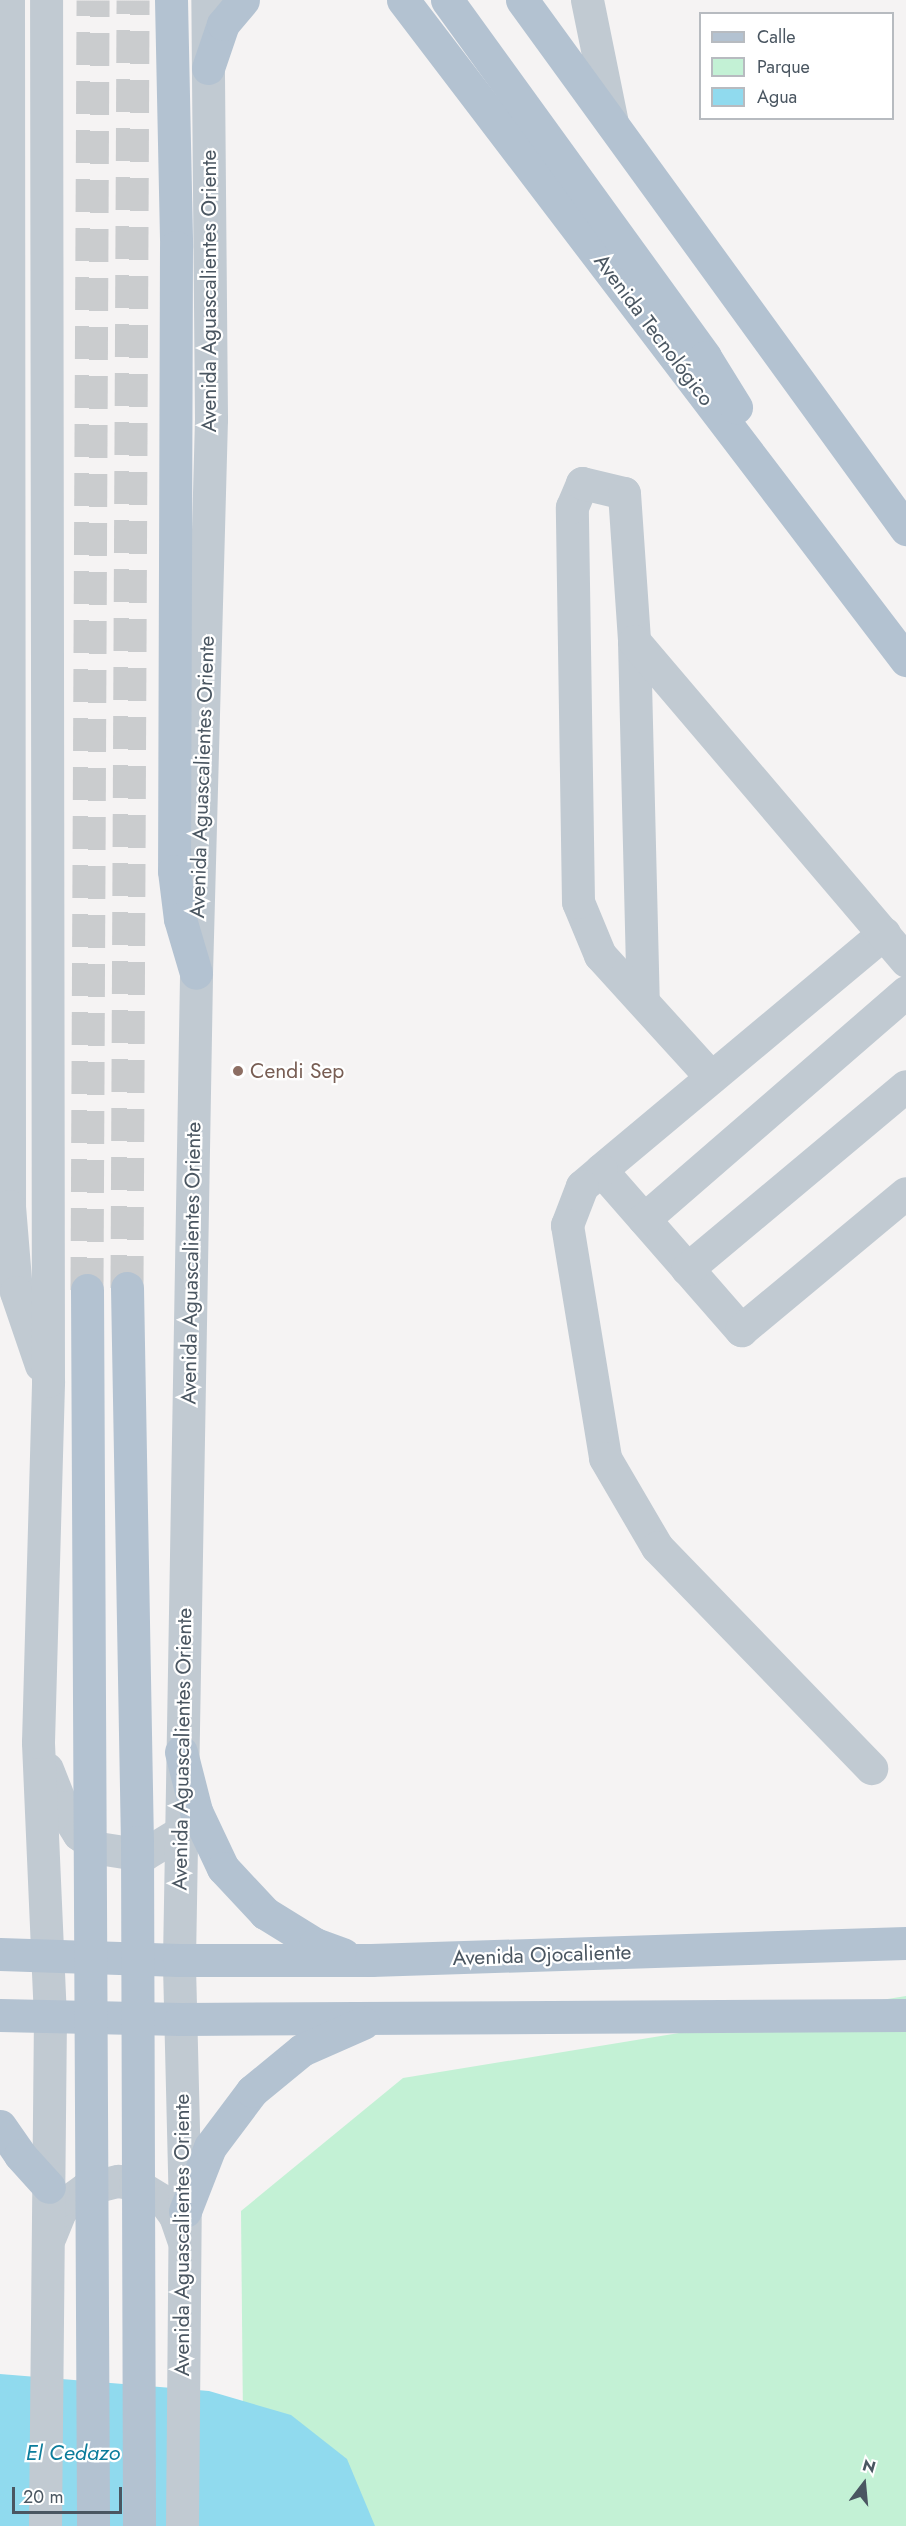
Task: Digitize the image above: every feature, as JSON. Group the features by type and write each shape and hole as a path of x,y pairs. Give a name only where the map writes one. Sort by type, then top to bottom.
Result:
{"main road":[{"path":"171,0 176,247 174,871 180,919 196,973"},
{"path":"208,68 223,24 243,0"},
{"path":"447,0 705,357 825,555"},
{"path":"522,0 906,529"},
{"name":"Avenida Tecnológico","path":"403,1 906,660"},
{"name":"Avenida Aguascalientes Oriente","path":"127,1288 137,1854 139,2526"},
{"path":"87,1290 93,2526"},
{"path":"181,1752 207,1840 243,1892 265,1913 297,1935 342,1954 371,1960"},
{"name":"Avenida Ojocaliente","path":"0,1954 49,1958 371,1960 906,1943"},
{"path":"0,2015 50,2018 181,2019 392,2016 906,2015"},
{"path":"185,2211 210,2147 252,2091 302,2050 330,2035 392,2016"},
{"path":"0,2126 20,2155 49,2187"}],"street":[{"path":"8,0 5,846 10,1249 25,1323 48,1380"},
{"path":"45,2526 44,2354 49,2187 50,2018 38,1742 48,1380 46,0"},
{"name":"Avenida Aguascalientes Oriente","path":"182,2526 185,2211 178,1960 196,973 211,419 207,0"},
{"path":"587,0 612,123"},
{"path":"643,999 634,641 624,493 582,483 572,507 578,902 600,955 643,999 711,1077"},
{"path":"634,641 906,961"},
{"path":"871,1768 657,1547 605,1458 567,1225 582,1186 884,933"},
{"path":"644,1219 906,992"},
{"path":"687,1269 906,1086"},
{"path":"601,1170 741,1330 906,1192"},
{"path":"38,1742 63,1807 80,1834 98,1848 143,1855 181,1832"},
{"path":"48,2242 60,2211 71,2199 86,2189 118,2181 135,2184 165,2202 176,2216 185,2249"}],"green space":[{"path":"906,1996 906,2526 244,2526 241,2211 403,2078"}],"water":[{"name":"El Cedazo","path":"0,2374 209,2391 291,2415 347,2459 375,2526 0,2526"}],"tunnel":[{"path":"87,1290 93,0"},
{"path":"127,1288 133,0"}],"place":[{"name":"Cendi Sep","path":"238,1071"}]}
